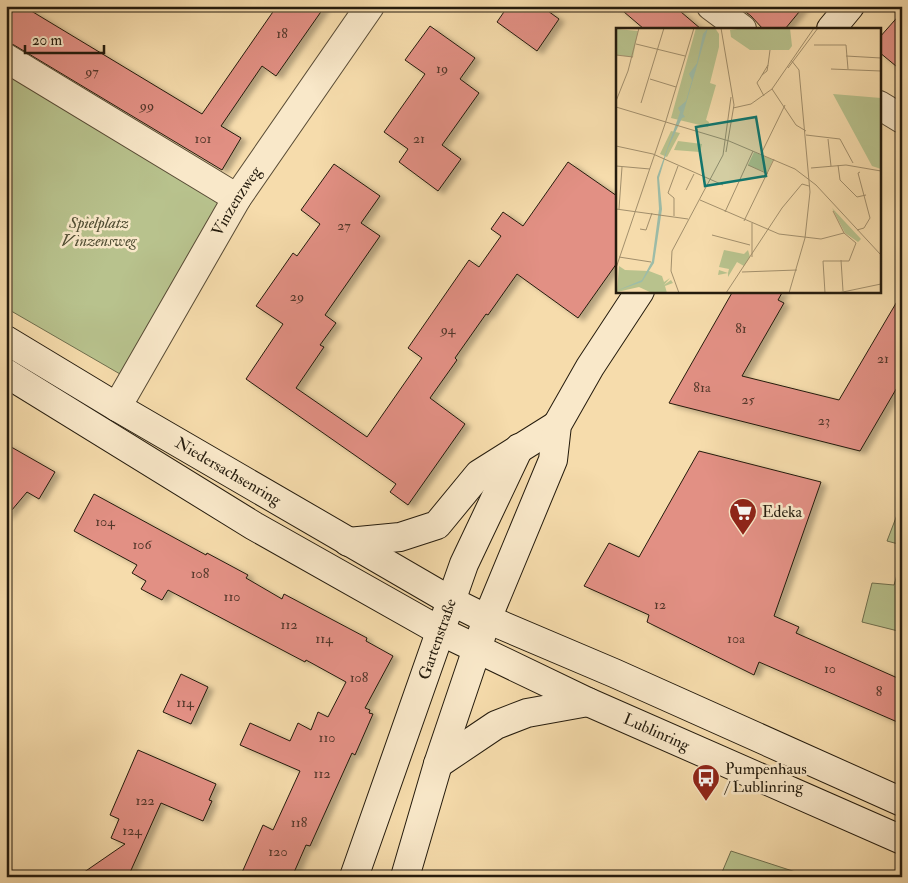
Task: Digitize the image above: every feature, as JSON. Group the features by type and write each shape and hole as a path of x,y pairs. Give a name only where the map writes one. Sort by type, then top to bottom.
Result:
{"street":[{"name":"Vinzenzweg","path":"117,407 237,198 370,6"},
{"path":"711,6 741,28"},
{"path":"832,28 850,6"},
{"path":"6,58 237,198"},
{"path":"880,107 902,119"},
{"path":"405,877 438,764 476,649 553,460 557,425 590,367 639,292"},
{"name":"Niedersachsenring","path":"6,340 117,407 451,601"},
{"name":"Niedersachsenring","path":"6,373 254,526 440,631"},
{"path":"348,542 400,537 437,524 479,474 557,425"},
{"name":"Gartenstraße","path":"354,877 464,564 518,448"},
{"path":"451,601 487,619 614,673 902,802"},
{"name":"Lublinring","path":"440,631 588,702 902,840"},
{"path":"438,764 496,725 528,713 588,702"}],"green space":[{"name":"Spielplatz Vinzensweg","path":"6,65 228,202 120,374 6,308"},
{"path":"902,502 902,545 887,541"},
{"path":"902,558 902,632 862,622 872,583 894,585"},
{"path":"731,851 808,876 809,877 720,877"}],"building":[{"path":"16,6 23,6 202,114 277,6 325,6 276,76 262,66 221,126 241,138 222,170 6,42 6,23"},
{"path":"508,6 541,6 559,19 537,51 497,22"},
{"path":"617,6 674,6 700,28 643,28"},
{"path":"738,6 804,6 786,28 762,28"},
{"path":"902,12 902,71 880,53 880,37"},
{"path":"430,26 475,58 460,79 479,93 442,145 461,159 438,191 399,162 408,149 384,132 425,74 405,60"},
{"path":"568,162 616,195 616,264 578,318 517,274 455,358 457,360 430,398 465,424 408,505 390,492 396,484 246,379 283,324 256,306 293,253 297,256 320,224 301,210 334,164 380,196 361,223 380,236 325,315 336,323 320,345 324,347 296,388 367,437 422,358 408,348 469,260 479,267 501,236 491,229 503,212 523,226"},
{"path":"732,292 782,292 778,300 784,303 742,376 839,400 902,293 902,379 860,451 669,403"},
{"path":"6,444 55,472 39,499 27,492 6,517"},
{"path":"699,451 821,482 774,616 799,627 796,633 902,680 902,724 759,662 754,675 647,622 649,615 584,586 609,543 639,557"},
{"path":"94,494 206,555 207,553 248,575 246,578 282,599 284,594 367,638 366,641 393,656 365,708 370,710 369,713 373,714 355,755 352,753 310,846 306,845 292,877 240,877 263,825 273,830 300,771 240,745 250,723 290,741 298,723 311,730 318,712 328,717 346,682 168,590 162,600 141,589 146,581 132,573 137,565 74,531"},
{"path":"181,674 208,687 191,724 163,712"},
{"path":"138,750 216,784 209,800 212,801 203,821 161,803 128,877 77,877 125,844 111,838 119,819 110,815"}],"place":[{"name":"Edeka","path":"743,536"},
{"name":"Pumpenhaus / Lublinring","path":"706,802"}]}
